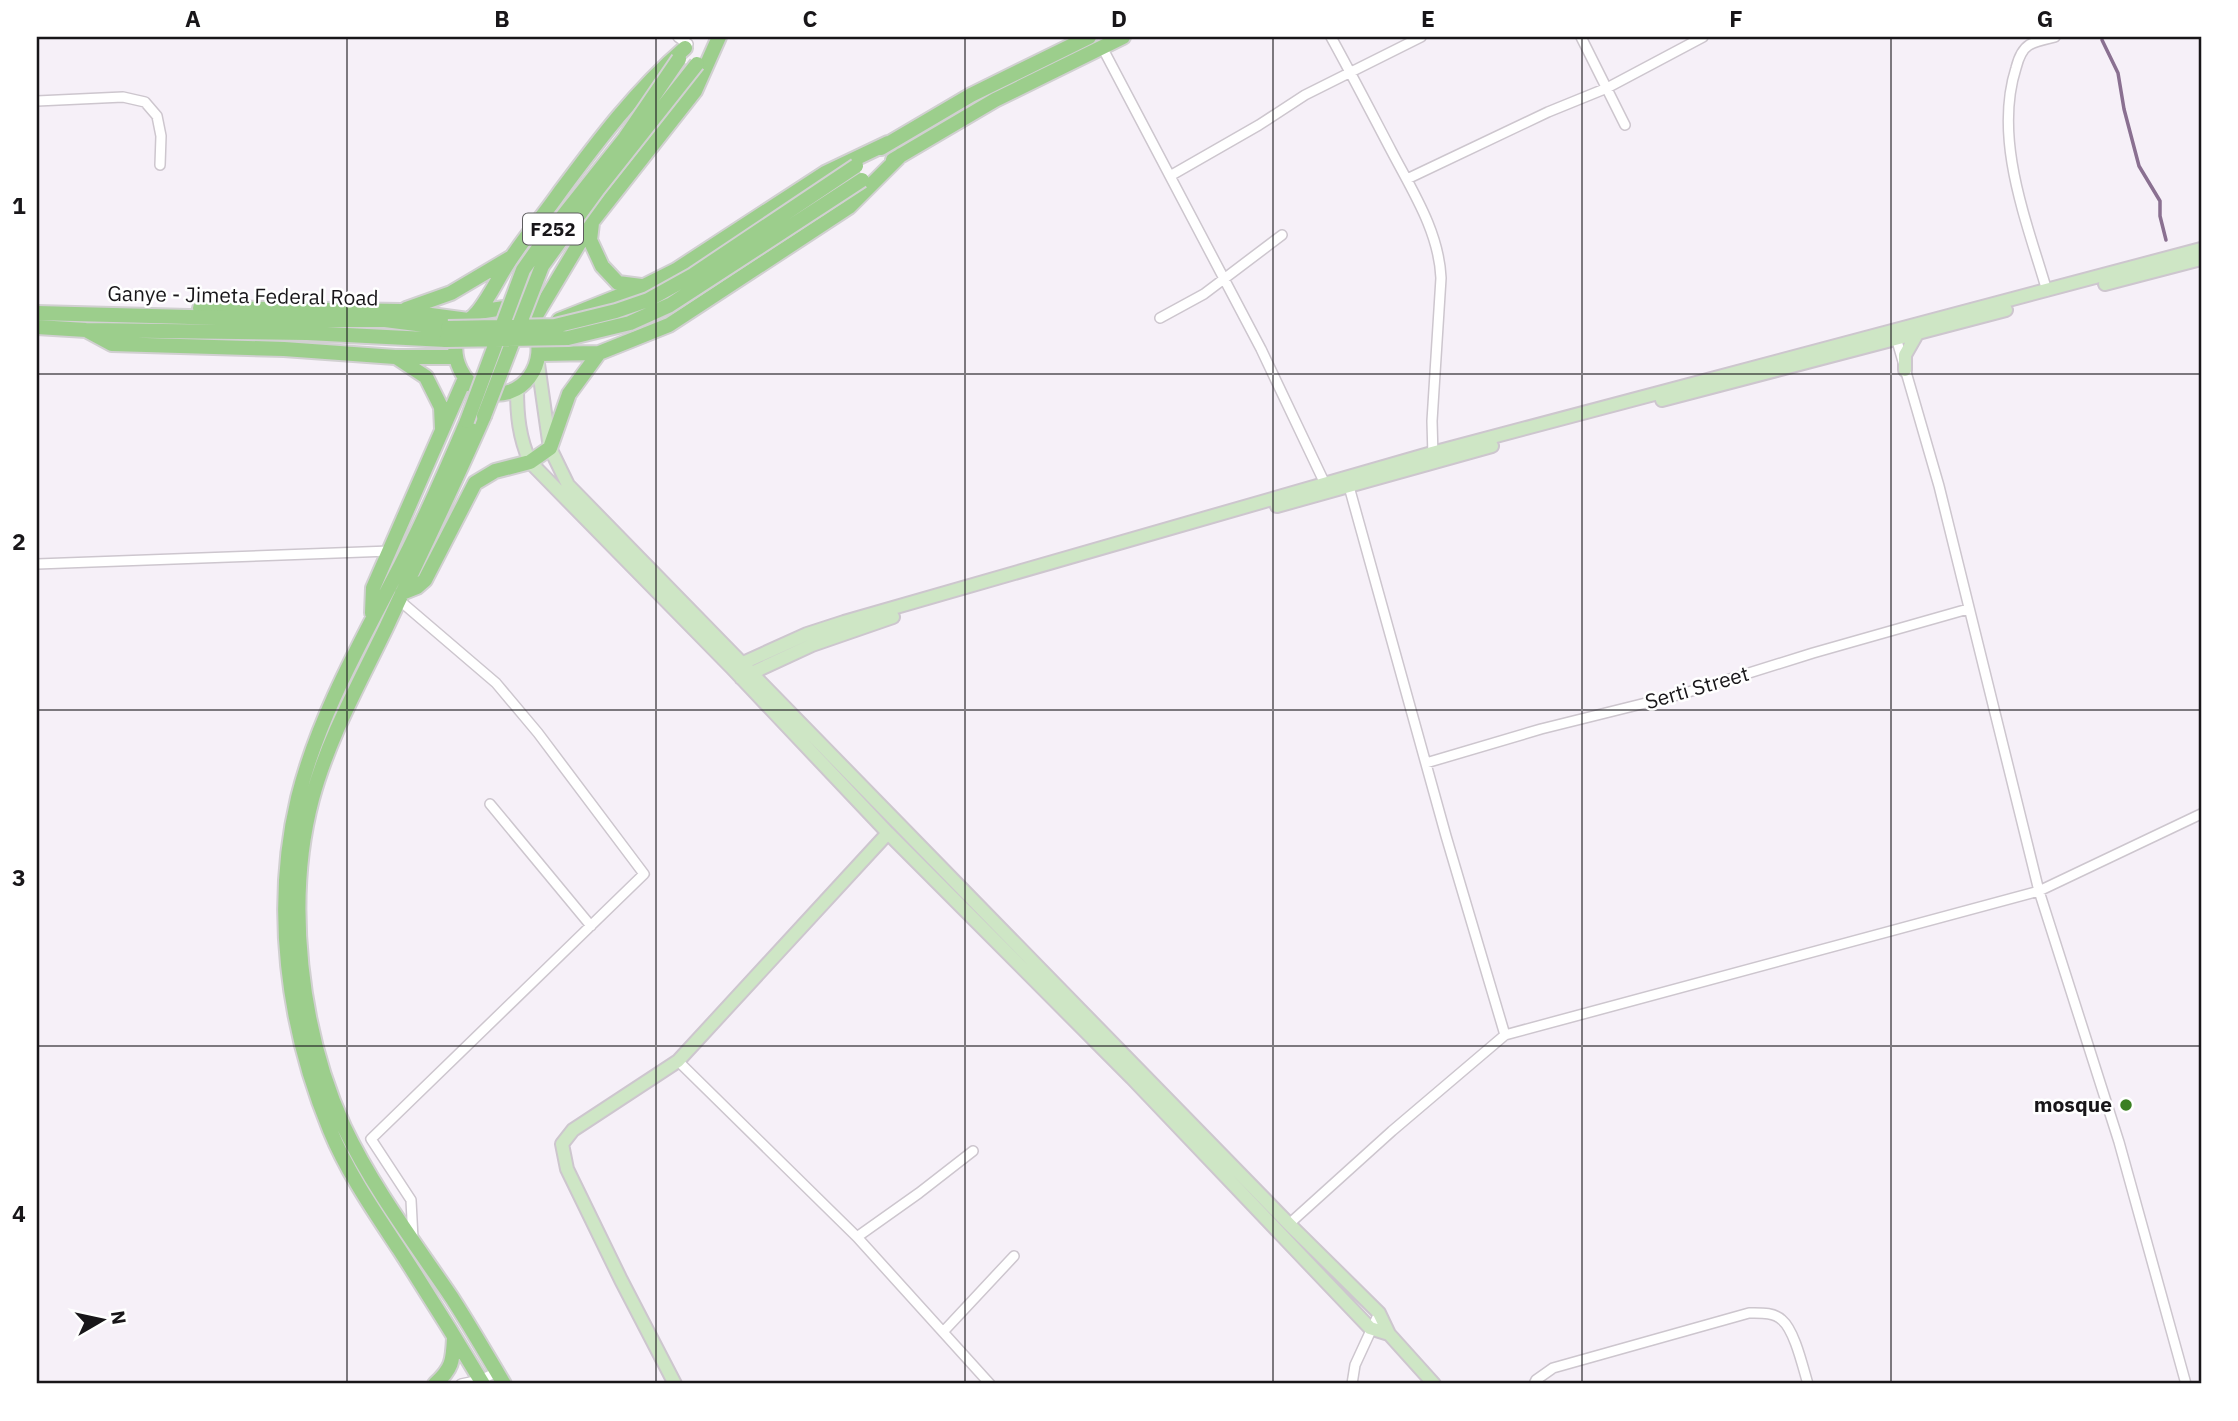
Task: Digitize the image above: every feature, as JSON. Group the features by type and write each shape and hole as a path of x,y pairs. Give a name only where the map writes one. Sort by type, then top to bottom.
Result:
{"main road":[{"name":"F252","path":"400,597 484,415 542,266 597,189 719,37"},
{"path":"533,327 592,222 695,92 719,37"},
{"path":"533,327 644,286 676,270 825,173 888,143 971,95 1089,37"},
{"path":"447,334 568,338 630,323 670,306 901,155 995,100 1123,37"},
{"name":"F252","path":"372,618 445,474 523,270 625,138 685,45"},
{"path":"85,313 119,307 401,311 473,316 505,308 519,314 533,327 539,359 533,374 517,388 499,393 488,392 465,378 456,357 456,339 473,316 512,258 611,127 654,75 685,45"},
{"path":"447,334 555,326 648,300 694,275 888,143"},
{"path":"539,359 599,353 668,325 849,207 901,155"},
{"path":"592,222 590,240 601,266 618,283 644,286"},
{"path":"401,311 451,293 512,258"},
{"name":"Ganye - Jimeta Federal Road","path":"37,313 384,320 447,334"},
{"name":"Ganye - Jimeta Federal Road","path":"37,327 86,330 447,334"},
{"path":"86,330 112,344 456,357"},
{"path":"501,1378 453,1299 381,1195 356,1151 331,1094 308,1006 300,940 300,877 312,799 341,721 400,597 425,580 475,483 495,471 530,462 550,448 569,394 599,353"},
{"path":"395,356 426,377 441,407 442,435"},
{"path":"465,378 373,588 372,618 322,726 298,797 288,856 284,917 290,986 308,1066 330,1131 369,1203 481,1382"},
{"path":"435,1384 448,1373 453,1357 454,1336"}],"street":[{"path":"1331,37 1407,179 1440,257 1432,421 1433,457"},
{"path":"1170,176 1305,95 1421,37"},
{"path":"1581,37 1625,125"},
{"path":"1407,179 1548,112 1607,88 1703,37"},
{"path":"2047,291 2010,158 2010,83 2019,57 2028,46 2055,37"},
{"path":"1102,47 1261,349 1327,488"},
{"path":"37,101 123,97 145,102 156,116 161,136 160,165"},
{"path":"1160,318 1204,294 1282,235"},
{"path":"747,676 847,631 1347,482 1896,335 2201,249"},
{"path":"1896,335 1917,334 2201,259"},
{"path":"1905,370 1905,355 1917,334"},
{"path":"1896,335 1939,486 2039,891 2119,1142 2186,1384"},
{"path":"539,359 550,448 568,485 738,666 888,833 1132,1078 1370,1328 1389,1334"},
{"path":"517,388 518,423 522,444 530,462 738,666"},
{"path":"1347,482 1505,1035"},
{"path":"738,666 807,634 844,622 1327,488"},
{"path":"37,564 390,551"},
{"path":"400,597 496,683 538,733 644,874 371,1139 411,1200 413,1243"},
{"name":"Serti Street","path":"1426,763 1541,729 1682,694 1968,609"},
{"path":"747,676 1379,1313 1389,1334 1434,1384"},
{"path":"490,804 591,926"},
{"path":"1289,1224 1392,1131 1505,1035 2039,891 2201,814"},
{"path":"675,1384 567,1169 562,1144 573,1130 678,1061 888,833"},
{"path":"678,1061 857,1237 990,1384"},
{"path":"857,1237 973,1151"},
{"path":"943,1332 1014,1256"},
{"path":"1534,1384 1553,1368 1749,1312 1768,1313 1783,1320 1793,1339 1808,1384"},
{"path":"1352,1384 1355,1365 1379,1313"},
{"path":"461,1384 501,1378"}],"waterway":[{"path":"2102,40 2118,73 2139,166 2160,201 2160,216 2166,240"}],"place":[{"name":"mosque","path":"2126,1105"}]}
